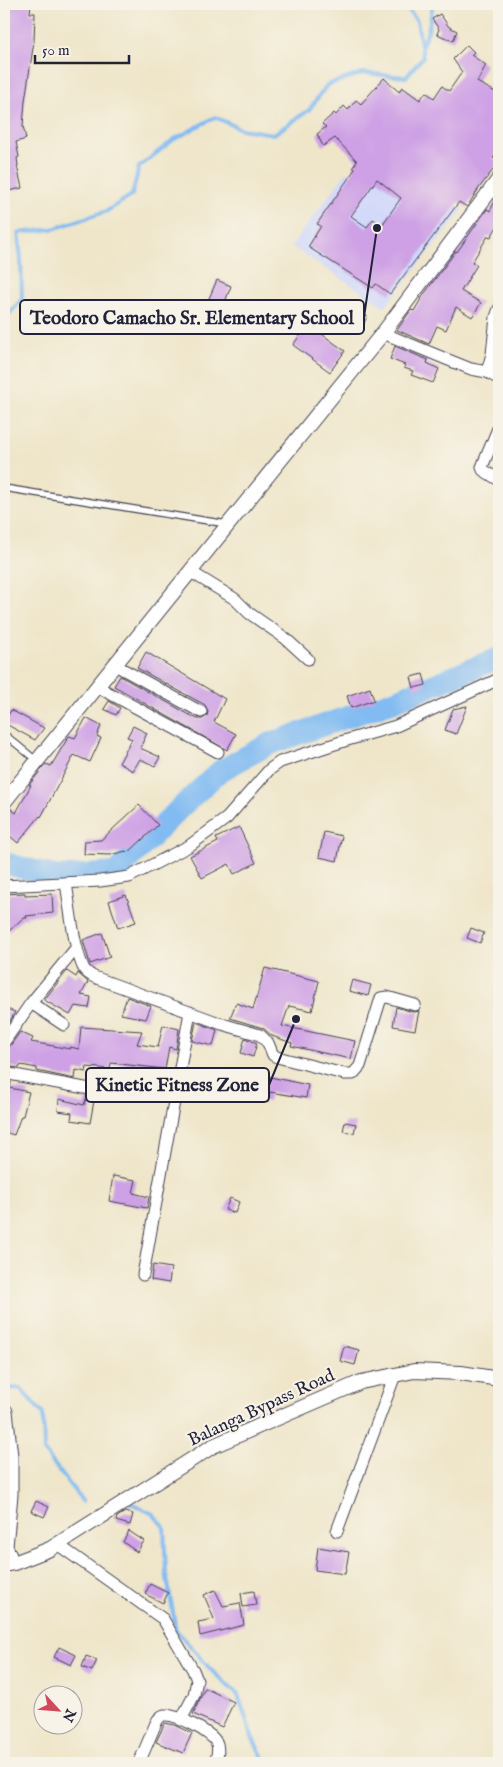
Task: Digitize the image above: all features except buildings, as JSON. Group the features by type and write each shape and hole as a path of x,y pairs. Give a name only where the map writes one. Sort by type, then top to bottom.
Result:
{"street":[{"path":"4,802 383,332 499,179"},
{"path":"487,372 492,354 496,317 499,310"},
{"path":"383,332 454,362 487,372 499,378"},
{"path":"499,426 482,467 483,470 499,480"},
{"path":"191,572 236,599 249,613 285,638 308,659"},
{"path":"115,665 201,712"},
{"path":"4,886 100,881 129,877 189,846 228,818 263,776 280,762 396,726 499,679"},
{"path":"98,687 218,752"},
{"path":"66,883 77,947 83,967 87,973 190,1012 260,1035 268,1042 274,1055 277,1057 344,1074 354,1074 360,1066 381,998 387,997 415,1005"},
{"path":"4,1042 31,1003 77,947"},
{"path":"31,1003 64,1025"},
{"path":"143,1275 190,1012"},
{"path":"4,1074 90,1089"},
{"name":"Balanga Bypass Road","path":"9,1564 50,1549 213,1446 361,1382 414,1371 461,1373 499,1379"},
{"path":"336,1531 395,1375"},
{"path":"4,1408 7,1412 12,1456 9,1564"},
{"path":"57,1544 163,1619 197,1680 194,1695 181,1720"},
{"path":"140,1763 150,1735 159,1717 164,1715 181,1720 209,1733 217,1742 218,1754 215,1763"}],"lane":[{"path":"4,488 229,524"},
{"path":"4,734 37,761"}],"shaded area":[{"path":"380,151 463,210 385,307 291,246 347,172 358,178"}],"waterway":[{"path":"4,320 22,299 18,233 53,229 107,211 132,195 139,167 173,140 215,117 241,129 274,134 309,110 327,85 363,73 406,77 423,57 417,21 404,4"},
{"path":"422,45 428,31 433,4"},
{"path":"4,863 58,877 116,873 180,808 220,771 269,744 394,701 499,658"},
{"path":"4,1389 20,1388 43,1414 44,1451 83,1502"},
{"path":"131,1503 153,1514 164,1527 166,1572 176,1630 211,1670 238,1695 252,1737 266,1763"}],"place":[{"name":"Teodoro Camacho Sr. Elementary School","path":"377,228"},
{"name":"Kinetic Fitness Zone","path":"296,1019"}]}
